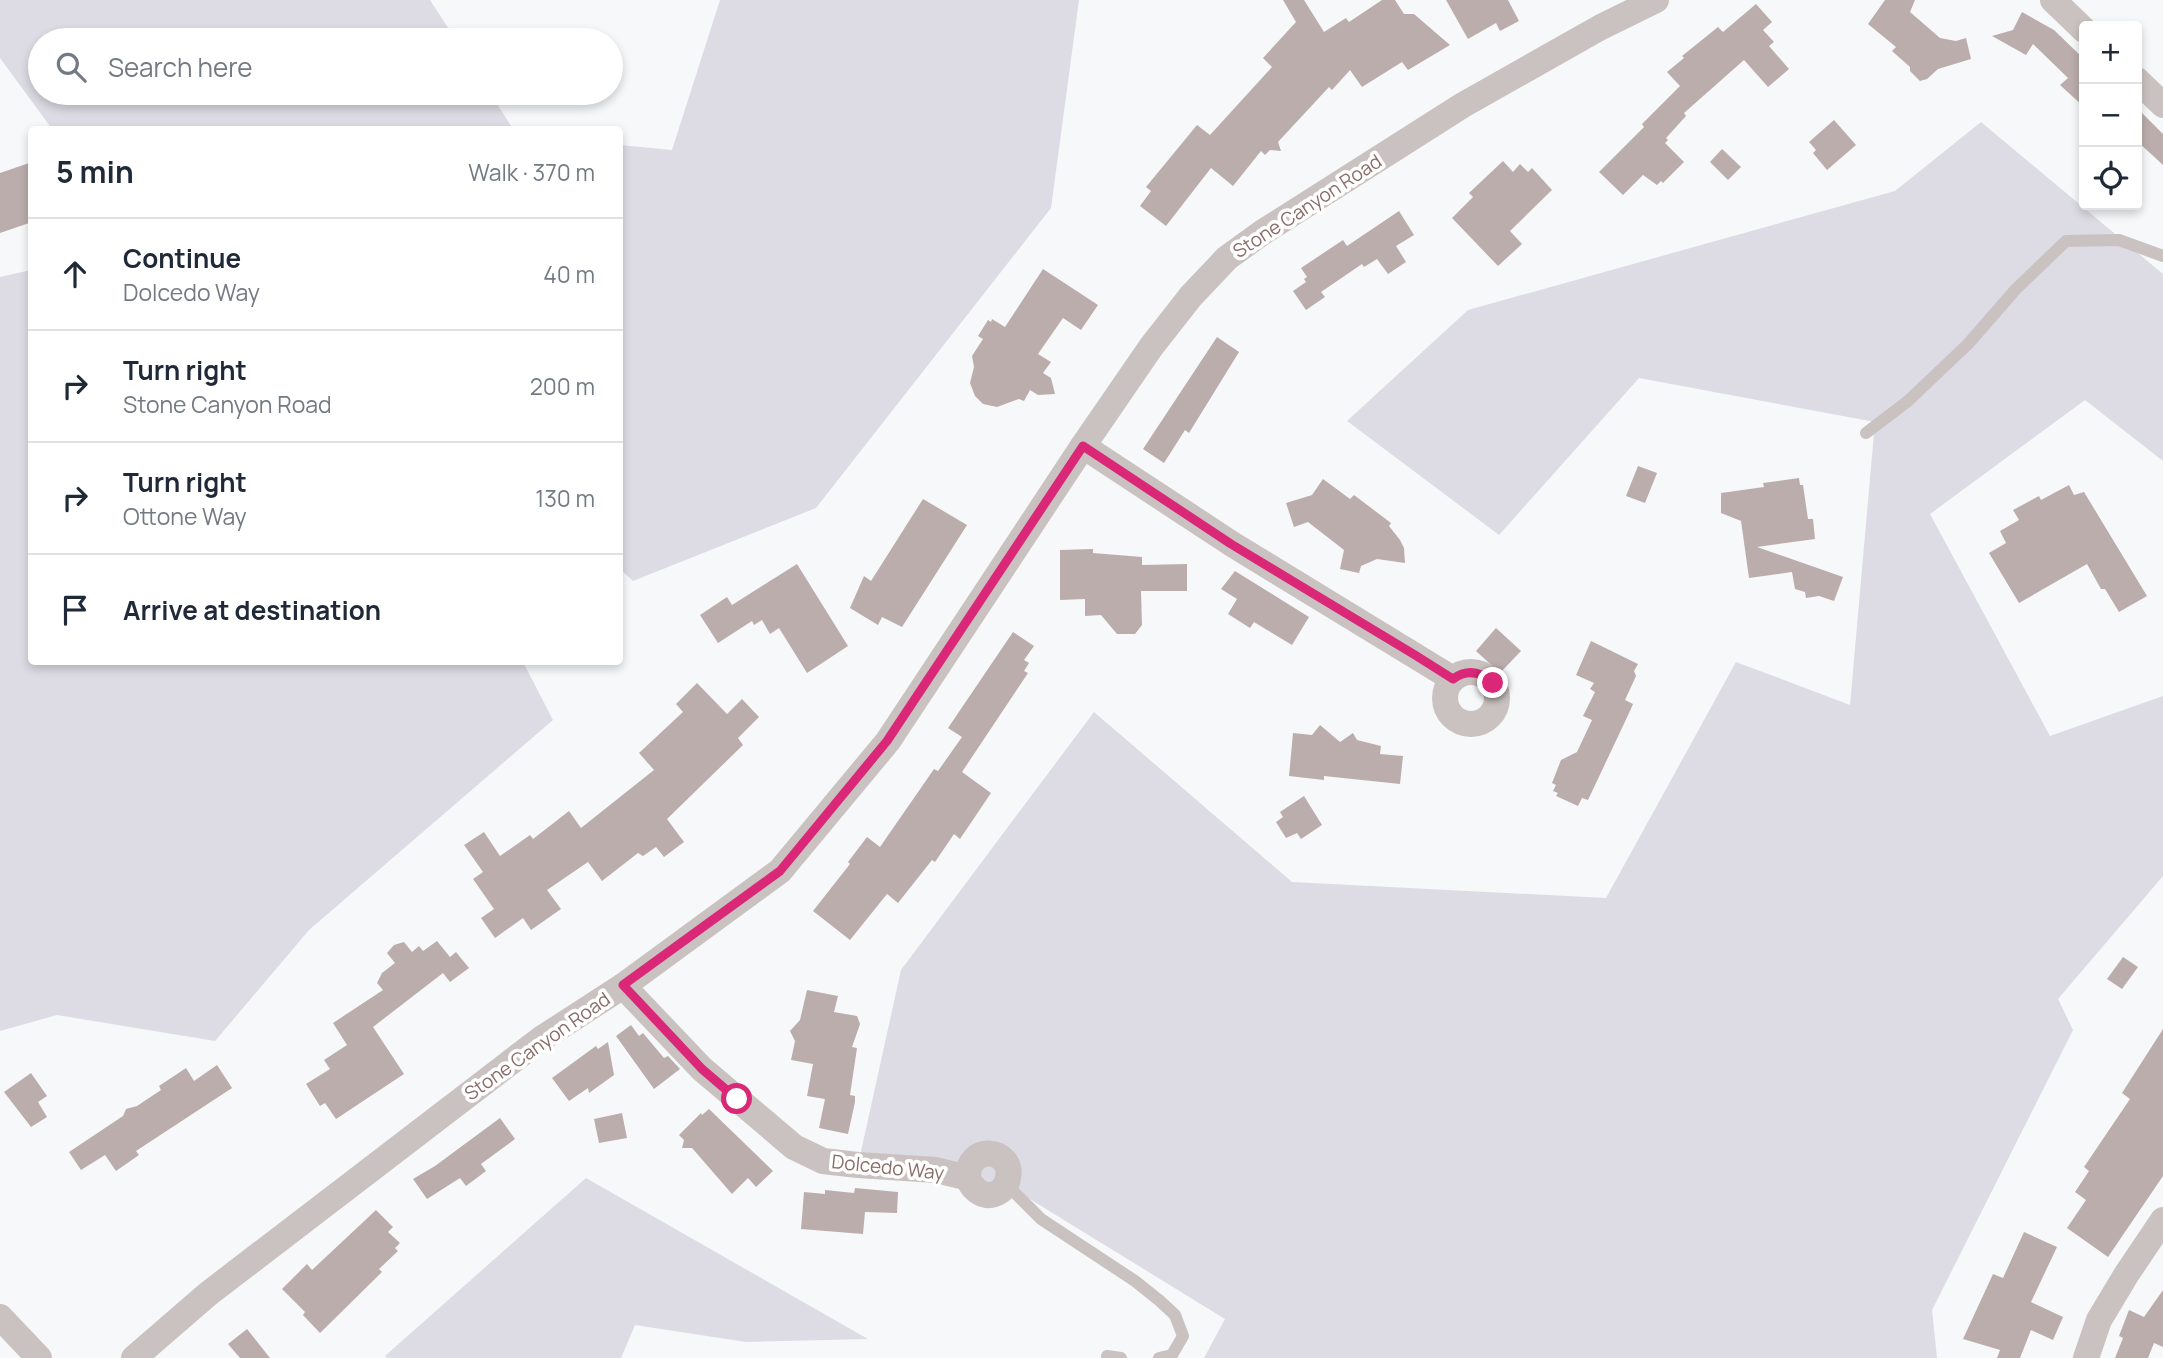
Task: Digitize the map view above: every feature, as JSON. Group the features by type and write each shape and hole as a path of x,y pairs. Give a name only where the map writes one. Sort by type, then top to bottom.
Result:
{"street":[{"name":"Stone Canyon Road","path":"134,1358 208,1294 359,1176 541,1040 623,985 780,871 887,741 1151,347 1191,296 1227,258 1263,232 1463,105 1601,27 1656,0"},
{"path":"2053,0 2079,25"},
{"path":"2141,84 2163,105"},
{"path":"1083,446 1231,544 1453,679"},
{"name":"Dolcedo Way","path":"623,985 702,1069 794,1147 823,1161 936,1170 968,1178 975,1190 984,1195 999,1192 1006,1184"},
{"path":"2086,1358 2099,1320 2163,1220"},
{"path":"0,1317 39,1358"}],"lane":[{"path":"1866,433 1908,401 1968,345 2016,289 2066,241 2119,240 2163,256"},
{"path":"1006,1184 1041,1219 1135,1282 1175,1315 1183,1336 1172,1354 1159,1358"}],"shaded area":[{"path":"0,0 430,0 448,28 28,28 28,96 0,58"},
{"path":"720,0 1079,0 1051,208 816,508 633,581 623,572 623,145 672,150"},
{"path":"34,105 498,105 511,126 50,126"},
{"path":"1981,122 2079,204 2079,210 2086,210 2163,274 2163,461 2085,400 1930,514 2050,736 2163,696 2163,876 2058,999 2073,1030 1932,1310 1937,1358 1204,1358 1225,1319 1007,1185 858,1165 901,970 1094,712 1292,882 1606,898 1736,662 1850,705 1875,422 1639,378 1499,535 1347,421 1468,310 1895,191"},
{"path":"28,271 28,665 525,665 553,720 309,930 215,1041 57,1015 0,1031 0,277"},
{"path":"586,1178 868,1339 746,1342 635,1325 621,1358 385,1356"}],"building":[{"path":"1283,0 1304,0 1324,32 1346,18 1349,22 1382,0 1395,0 1404,14 1414,14 1450,45 1408,70 1402,62 1362,87 1350,70 1332,90 1329,87 1278,142 1281,151 1270,150 1265,155 1261,151 1233,186 1211,168 1166,226 1140,206 1151,191 1146,187 1197,125 1210,135 1272,67 1263,58 1296,22"},
{"path":"1446,0 1508,0 1519,21 1500,31 1496,23 1468,39"},
{"path":"1885,0 1915,0 1910,12 1940,38 1956,41 1966,38 1971,59 1938,69 1927,79 1920,81 1910,71 1910,67 1892,51 1896,47 1868,24"},
{"path":"1756,4 1772,22 1763,30 1774,42 1769,46 1789,69 1768,87 1744,60 1684,113 1686,116 1666,138 1668,140 1665,143 1684,162 1663,183 1661,181 1657,185 1643,175 1623,195 1599,172 1680,86 1667,72 1718,27 1723,32"},
{"path":"2022,12 2054,30 2079,54 2079,102 2060,85 2068,78 2033,44 2026,55 1992,36 2013,30"},
{"path":"2142,113 2163,134 2163,165 2142,146"},
{"path":"1834,120 1856,145 1827,170 1813,153 1816,150 1809,142"},
{"path":"1722,149 1741,167 1728,180 1710,162"},
{"path":"1503,161 1513,172 1520,164 1528,172 1532,168 1552,190 1510,231 1522,244 1498,266 1452,218 1473,197 1469,193"},
{"path":"28,163 28,223 0,233 0,173"},
{"path":"1399,211 1414,235 1396,246 1406,262 1388,274 1377,259 1364,267 1362,264 1321,292 1325,297 1306,310 1293,291 1306,282 1304,279 1307,277 1301,268 1343,240 1347,246"},
{"path":"1043,269 1098,305 1081,330 1063,318 1038,354 1051,362 1043,373 1051,378 1055,394 1038,395 1030,390 1024,401 1019,399 997,407 983,404 975,396 970,383 974,367 972,356 983,339 978,336 988,320 991,322 992,319 1005,327"},
{"path":"1217,337 1239,352 1189,433 1185,430 1164,463 1143,449"},
{"path":"1638,466 1657,473 1645,503 1626,496"},
{"path":"1799,478 1800,485 1803,485 1808,519 1813,519 1815,539 1757,547 1843,577 1834,601 1819,596 1806,598 1805,592 1795,589 1792,572 1749,578 1741,521 1721,513 1721,493 1764,487 1763,483"},
{"path":"1323,479 1350,499 1354,495 1391,523 1389,526 1404,548 1405,563 1377,559 1361,566 1359,573 1340,569 1344,550 1308,522 1294,527 1286,503 1312,495"},
{"path":"2069,485 2074,495 2084,492 2147,596 2119,612 2105,589 2101,589 2087,564 2019,603 1989,553 2006,543 2000,531 2019,520 2013,510 2039,496 2041,500"},
{"path":"923,499 967,525 902,627 882,617 878,625 850,608 864,576 871,581"},
{"path":"1093,549 1093,553 1142,557 1142,565 1187,564 1187,591 1141,591 1142,625 1135,634 1117,634 1101,615 1085,616 1085,599 1060,600 1060,550"},
{"path":"797,564 848,646 807,673 779,628 770,634 762,620 754,625 752,621 718,643 700,615 727,597 732,605"},
{"path":"1235,571 1309,617 1292,645 1254,622 1250,628 1228,614 1237,599 1221,589"},
{"path":"1496,628 1521,651 1500,673 1476,651"},
{"path":"1013,632 1034,646 1024,660 1029,663 1024,671 1028,673 962,772 991,793 960,839 954,834 935,862 932,860 898,903 887,894 850,940 813,911 850,864 848,862 867,837 880,847 934,769 938,771 962,737 948,728"},
{"path":"1591,641 1638,664 1634,671 1636,676 1625,700 1633,704 1588,800 1582,798 1578,806 1556,796 1558,793 1553,791 1556,785 1552,783 1561,760 1577,752 1592,720 1583,716 1595,692 1590,689 1594,683 1576,675"},
{"path":"697,683 727,714 742,699 759,717 738,738 743,745 667,819 684,842 664,857 656,847 643,856 638,853 602,881 588,862 547,890 561,909 531,930 523,918 495,938 481,918 494,909 473,879 483,872 464,845 484,832 500,856 530,835 533,839 569,811 581,828 654,770 639,753 683,712 676,704"},
{"path":"1320,725 1340,742 1353,733 1357,740 1381,746 1380,754 1403,756 1400,784 1324,776 1324,780 1289,776 1293,733 1312,735"},
{"path":"1304,796 1322,825 1301,839 1297,833 1286,838 1276,822 1283,817 1280,812"},
{"path":"437,941 450,957 456,952 469,968 450,982 443,973 373,1027 404,1074 336,1119 325,1103 320,1106 306,1084 330,1069 324,1060 347,1045 333,1023 383,990 377,983 382,973 395,963 387,953 394,945 404,942 412,952 419,946 423,951"},
{"path":"2123,957 2138,967 2122,989 2107,979"},
{"path":"807,990 838,996 834,1012 857,1016 860,1024 852,1047 857,1048 850,1095 855,1096 855,1102 848,1134 819,1128 825,1099 807,1096 813,1064 791,1060 795,1041 790,1031 800,1020"},
{"path":"631,1025 639,1036 643,1033 664,1058 668,1056 680,1069 654,1089 616,1036"},
{"path":"2163,1029 2163,1176 2108,1257 2067,1228 2086,1200 2075,1192 2089,1171 2084,1167 2130,1099 2122,1093"},
{"path":"608,1042 614,1075 589,1093 588,1088 569,1101 552,1078 596,1046 598,1049"},
{"path":"217,1065 232,1088 136,1151 139,1155 116,1171 105,1155 81,1170 69,1152 123,1116 126,1109 137,1106 161,1090 159,1086 186,1068 194,1081"},
{"path":"31,1073 47,1096 38,1102 47,1117 31,1127 4,1092"},
{"path":"709,1109 773,1171 756,1187 748,1178 732,1194 692,1148 682,1148 684,1140 679,1135 701,1113 702,1115"},
{"path":"622,1113 627,1138 599,1143 594,1119"},
{"path":"500,1118 515,1139 481,1164 486,1171 466,1186 460,1178 427,1199 413,1179"},
{"path":"855,1188 898,1192 897,1213 865,1212 863,1234 801,1229 804,1192 825,1194 825,1190 854,1193"},
{"path":"376,1210 393,1227 388,1232 400,1243 395,1248 398,1251 379,1269 382,1272 320,1333 303,1315 305,1312 282,1289 307,1264 312,1270"},
{"path":"2024,1232 2057,1247 2031,1302 2063,1317 2053,1340 2031,1330 2020,1358 1997,1358 2000,1350 1963,1339 1993,1274 2003,1278"},
{"path":"2163,1290 2163,1347 2154,1343 2148,1358 2115,1358 2123,1338 2119,1336 2129,1310 2144,1317"},
{"path":"247,1329 270,1358 240,1358 228,1344"}],"route":[{"path":"737,1099 702,1069 623,985 780,871 887,741 1083,446 1231,544 1437,671 1453,679 1469,671 1478,673 1493,683"}]}
